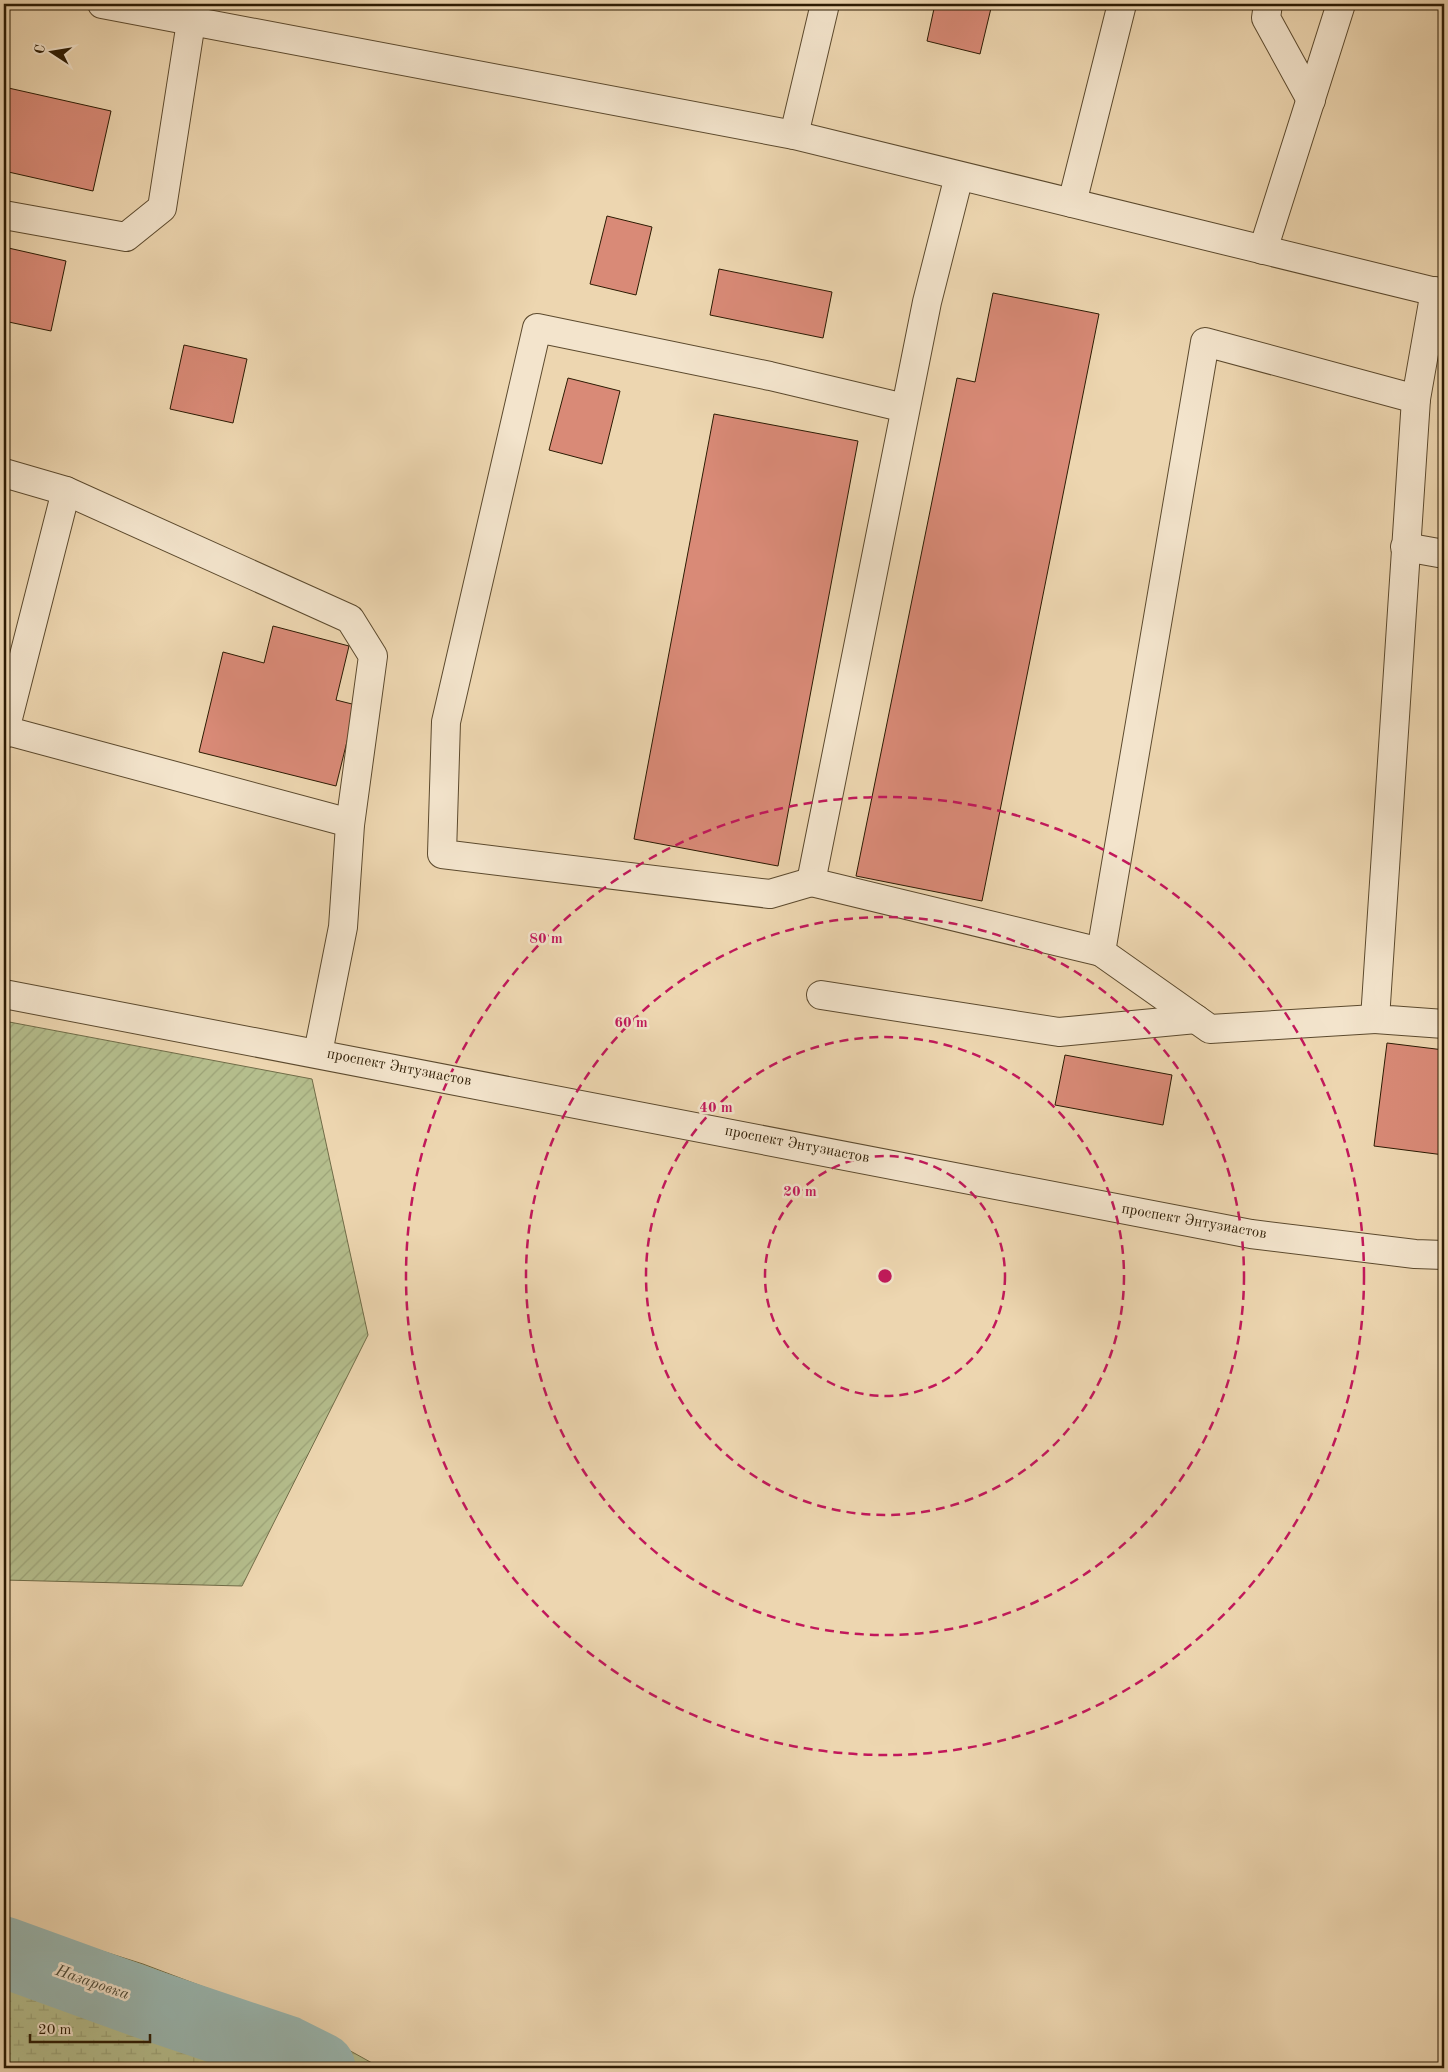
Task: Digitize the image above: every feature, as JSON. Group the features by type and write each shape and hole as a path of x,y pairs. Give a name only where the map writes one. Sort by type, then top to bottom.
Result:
{"street":[{"path":"102,4 794,136 1439,292 1416,399 1374,1019"},
{"path":"794,136 825,4"},
{"path":"1072,204 1122,4"},
{"path":"1268,4 1266,18 1310,100"},
{"path":"1263,250 1341,4"},
{"path":"4,215 126,237 162,208 191,22"},
{"path":"810,882 927,302 959,176"},
{"path":"905,408 770,376 537,328 446,722 442,854 770,894 810,882 1101,952 1210,1029 1374,1019 1444,1024"},
{"path":"1101,952 1205,342 1416,399"},
{"path":"4,474 66,491 350,619 373,656 350,823 343,927 318,1053"},
{"path":"66,491 4,732 350,823"},
{"path":"1406,547 1444,554"},
{"name":"проспект Энтузиастов","path":"4,994 1251,1234 1415,1254 1444,1255"},
{"path":"821,995 1059,1032 1196,1019"}],"green space":[{"path":"4,1021 312,1079 368,1335 242,1586 4,1580"},
{"path":"4,1920 143,1964 302,2024 381,2068 4,2068"}],"building":[{"path":"935,4 992,4 980,54 927,41"},
{"path":"4,87 111,111 93,191 4,171"},
{"path":"607,216 652,227 636,295 590,284"},
{"path":"4,247 66,261 51,331 4,321"},
{"path":"719,269 832,292 823,338 710,315"},
{"path":"993,293 1099,314 982,901 856,876 957,378 975,382"},
{"path":"184,345 247,359 233,423 170,409"},
{"path":"568,378 620,391 602,464 549,450"},
{"path":"714,414 858,441 778,866 634,839"},
{"path":"273,626 349,646 336,700 356,705 336,786 199,752 223,652 264,663"},
{"path":"1387,1043 1444,1050 1444,1155 1374,1146"},
{"path":"1065,1055 1172,1075 1163,1125 1055,1105"}],"waterway":[{"name":"Назаровка","path":"4,1952 150,2005 286,2051 320,2068"}]}
